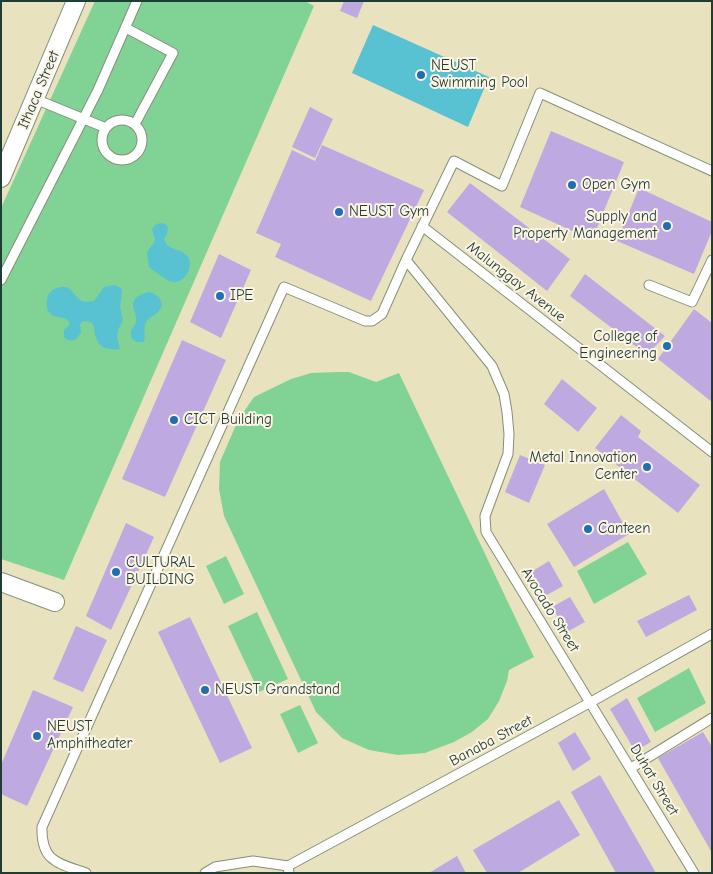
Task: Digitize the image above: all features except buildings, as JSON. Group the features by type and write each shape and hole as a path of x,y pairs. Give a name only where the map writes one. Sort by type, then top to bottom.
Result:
{"street":[{"name":"Ithaca Street","path":"1,178 76,1"},
{"path":"1,582 55,602"}],"lane":[{"path":"1,280 98,90 138,1"},
{"path":"126,28 173,53 135,124"},
{"path":"86,873 56,862 47,854 42,840 42,827 284,287 366,320 372,321 382,314 454,161 502,186 540,93 712,171"},
{"path":"35,99 106,128"},
{"path":"123,120 135,124 142,135 142,141 137,153 132,158 119,160 107,153 102,141 106,128 116,121 123,120"},
{"name":"Malunggay Avenue","path":"422,226 712,452"},
{"name":"Avocado Street","path":"406,260 492,366 504,394 509,434 508,454 485,516 486,532 591,702"},
{"path":"648,285 692,302 712,260"},
{"name":"Banaba Street","path":"288,870 712,634"},
{"name":"Duhat Street","path":"591,702 694,873"},
{"path":"631,768 712,718"},
{"path":"205,873 215,867 252,861 288,870"}],"green space":[{"path":"95,1 305,1 314,6 64,580 1,559 1,208"},
{"path":"349,372 376,382 399,373 534,657 509,670 499,701 488,719 472,732 454,742 425,753 398,755 369,750 342,738 316,712 224,516 219,489 220,462 238,420 254,397 291,379 311,373"},
{"path":"628,542 647,574 594,604 577,571"},
{"path":"226,556 244,594 224,604 206,566"},
{"path":"257,612 288,679 259,692 228,626"},
{"path":"689,668 706,703 655,732 637,698"},
{"path":"300,705 318,743 298,753 280,714"}],"water":[{"name":"NEUST Swimming Pool","path":"373,25 489,77 468,127 352,73"},
{"path":"160,223 168,227 164,238 168,245 185,254 190,261 186,275 178,281 169,281 149,267 147,253 155,240 152,229"},
{"path":"114,285 121,288 122,292 120,307 123,320 118,330 117,338 120,349 102,347 97,342 92,323 86,321 80,325 81,333 75,340 65,338 64,330 70,324 68,320 52,315 48,311 47,299 50,292 57,288 67,287 81,301 88,302 94,301 104,287"},
{"path":"149,292 160,299 162,305 161,309 146,322 144,342 137,342 131,338 131,331 136,320 133,302 139,295"}],"place":[{"name":"NEUST Swimming Pool","path":"421,75"},
{"name":"Open Gym","path":"572,185"},
{"name":"NEUST Gym","path":"339,212"},
{"name":"Supply and Property Management","path":"667,226"},
{"name":"IPE","path":"220,296"},
{"name":"College of Engineering","path":"667,346"},
{"name":"CICT Building","path":"174,420"},
{"name":"Metal Innovation Center","path":"647,467"},
{"name":"Canteen","path":"588,529"},
{"name":"CULTURAL BUILDING","path":"116,572"},
{"name":"NEUST Grandstand","path":"205,690"},
{"name":"NEUST Amphitheater","path":"37,736"}]}
